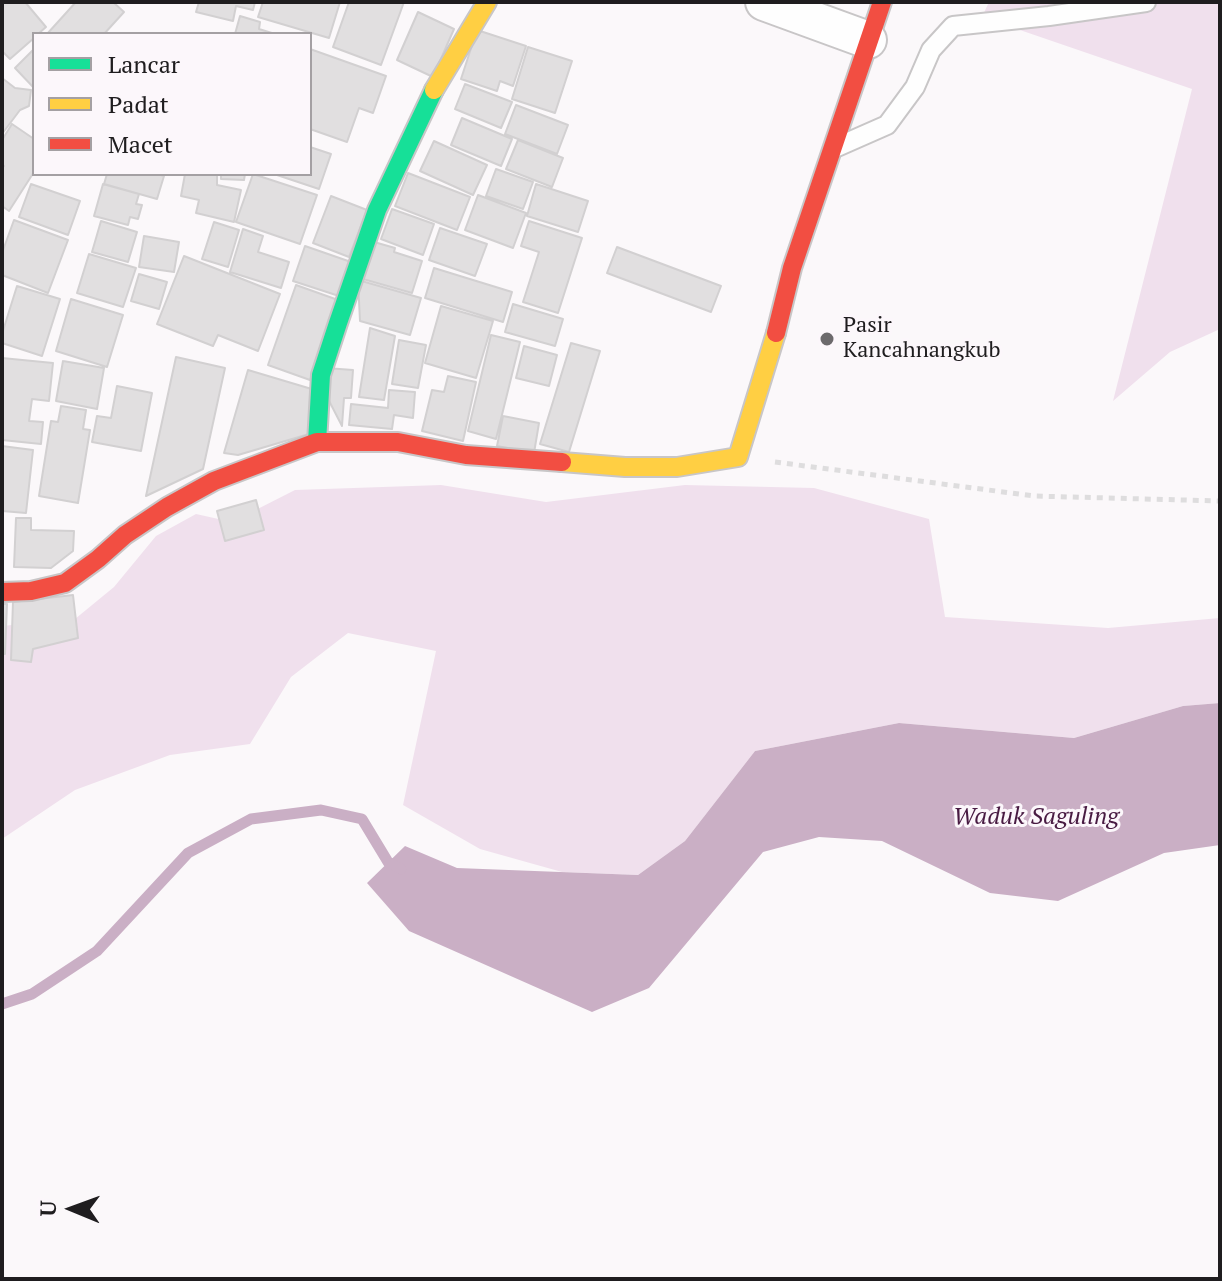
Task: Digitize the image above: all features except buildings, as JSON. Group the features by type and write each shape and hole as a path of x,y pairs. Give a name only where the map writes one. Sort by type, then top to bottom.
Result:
{"street":[{"path":"317,442 321,375 377,210 438,80 487,2"},
{"path":"764,2 868,40"},
{"path":"2,592 31,591 65,583 125,535 167,507 214,481 317,442 398,442 466,455 625,467 677,467 738,457 770,355 792,268 882,2"}],"lane":[{"path":"831,150 887,125 915,87 931,50 953,26 1146,2"}],"path":[{"path":"738,457 1034,496 1220,501"}],"shaded area":[{"path":"989,2 1220,2 1220,329 1170,352 1113,401 1192,89 982,17"},
{"path":"441,485 546,502 685,485 814,488 929,519 945,617 1108,628 1220,618 1220,703 1183,706 1074,738 899,723 755,751 685,841 638,875 562,872 480,849 403,805 436,651 348,633 291,677 250,744 170,755 75,790 2,839 2,626 75,619 114,587 156,536 196,514 232,522 295,490"}],"water":[{"name":"Waduk Saguling","path":"1220,703 1220,845 1164,853 1058,901 990,893 882,841 819,837 763,852 649,988 592,1012 409,931 367,883 405,846 457,868 638,875 685,841 755,751 899,723 1074,738 1183,706"}],"waterway":[{"path":"2,1004 32,994 97,951 188,853 251,819 321,810 362,819 388,862 401,869"}],"traffic: fast":[{"path":"317,442 321,375 338,323 377,210 434,90"}],"traffic: slow":[{"path":"434,90 487,2"},
{"path":"562,462 677,467 738,457 776,333"}],"traffic: jam":[{"path":"776,333 792,268 882,2"},
{"path":"2,592 31,591 65,583 125,535 167,507 214,481 317,442 398,442 466,455 562,462"}],"place":[{"name":"Pasir Kancahnangkub","path":"827,339"}]}
